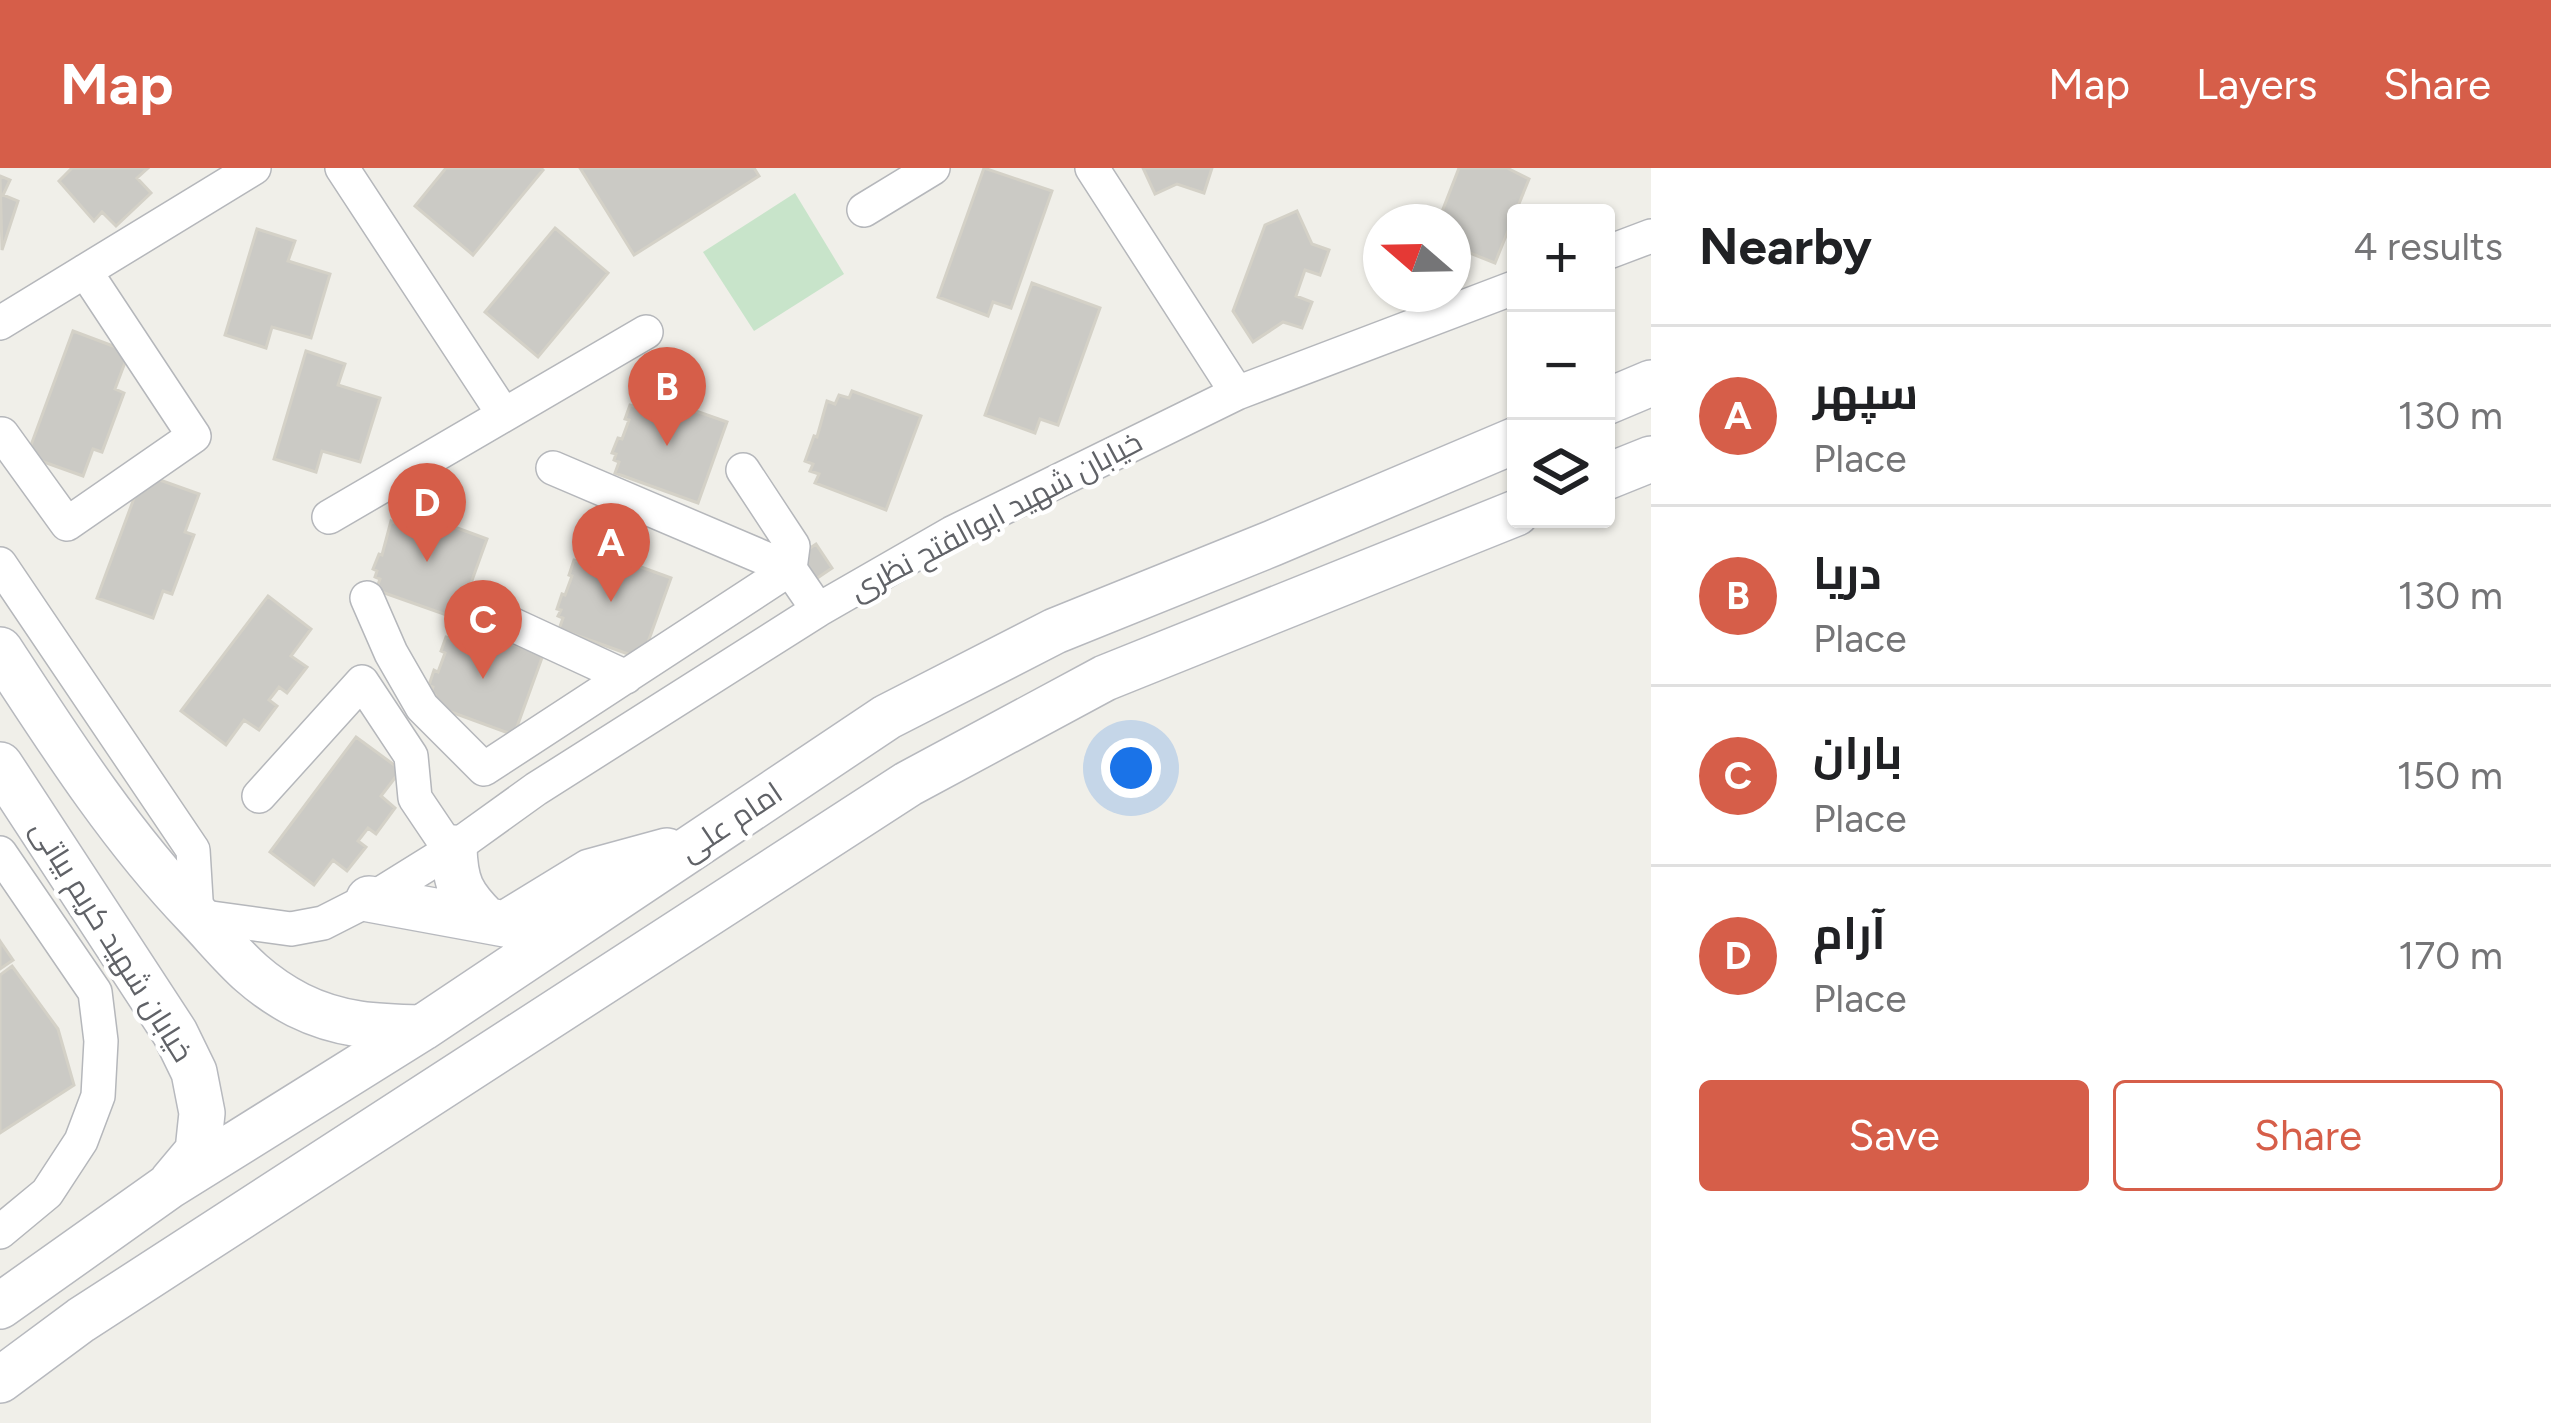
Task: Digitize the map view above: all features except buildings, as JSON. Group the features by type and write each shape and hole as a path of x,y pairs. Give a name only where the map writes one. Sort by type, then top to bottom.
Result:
{"main road":[{"path":"1615,398 1651,383"},
{"name":"امام علی","path":"0,1306 169,1186 422,1028 886,717 1055,631 1507,444"},
{"path":"1615,473 1651,459"},
{"path":"0,1379 80,1320 908,784 1105,678 1507,517"},
{"path":"0,650 116,822 167,886 249,974 300,1006 362,1027 422,1028"},
{"path":"0,738 43,715"},
{"name":"خیابان شهید کریم بیاتی","path":"0,765 176,1033 194,1072 202,1114 197,1150 169,1186"},
{"path":"369,899 496,922 590,872 704,841"},
{"path":"452,849 460,889 470,904 496,922"}],"street":[{"path":"0,323 254,168"},
{"path":"342,168 504,415"},
{"path":"864,210 933,168"},
{"path":"1092,168 1237,393"},
{"path":"1615,250 1651,236"},
{"path":"2,434 67,524 194,436 85,271"},
{"name":"خیابان شهید ابوالفتح نظری","path":"196,916 291,929 323,923 452,849 536,789 818,610 952,532 1237,393 1507,290"},
{"path":"328,518 646,332"},
{"path":"553,468 790,569 818,610"},
{"path":"367,598 422,707 484,769 790,569 794,545 743,470"},
{"path":"0,564 193,850 196,916"},
{"path":"496,617 626,676"},
{"path":"259,796 362,682 411,756 415,798 452,849"},
{"path":"0,853 94,992 101,1041 98,1096 81,1141 47,1193 0,1232"}],"green space":[{"path":"795,193 844,274 754,331 703,252"}],"place":[{"name":"دریا","path":"667,446"},
{"name":"آرام","path":"427,562"},
{"name":"سپهر","path":"611,602"},
{"name":"باران","path":"483,679"}]}
